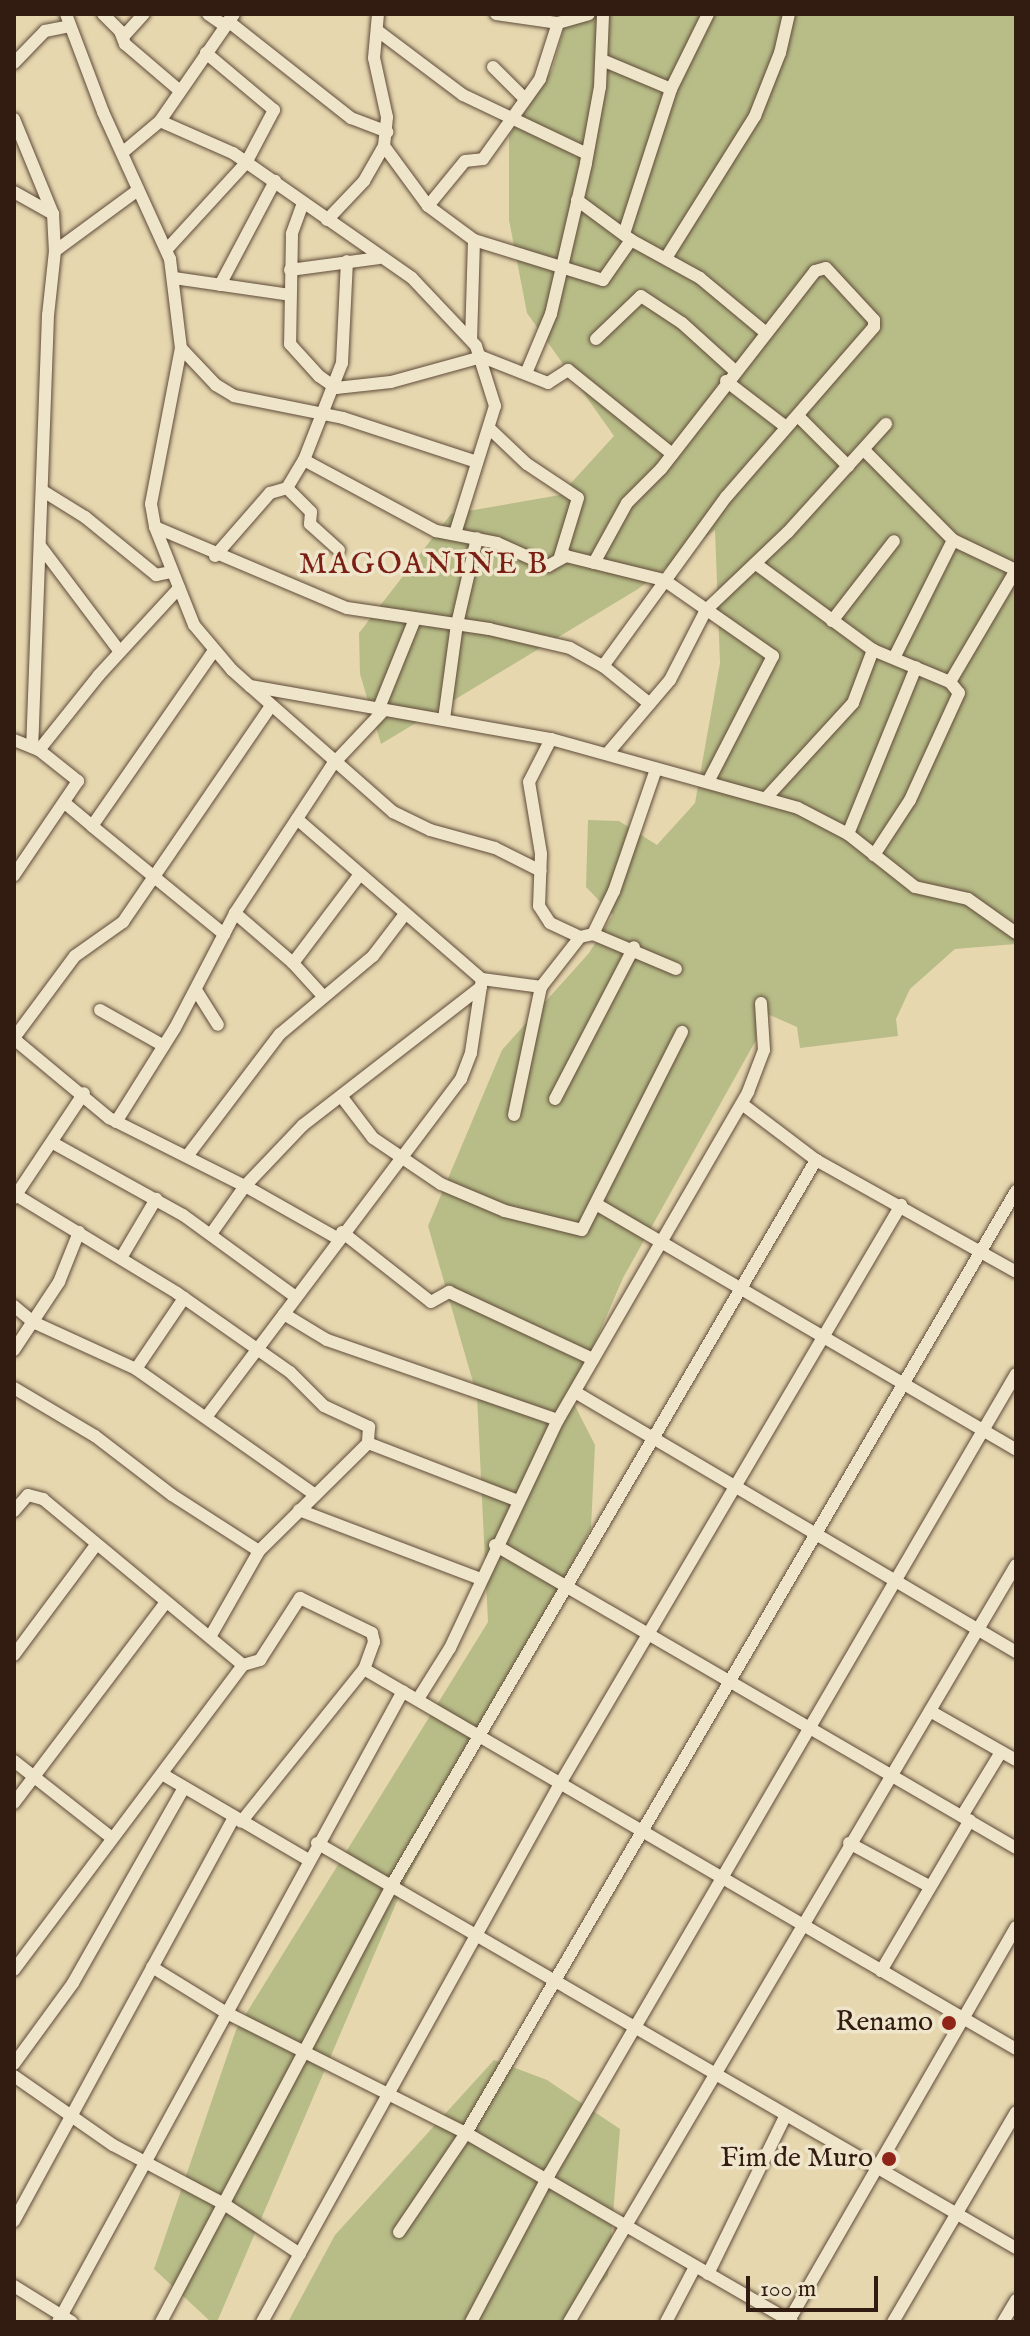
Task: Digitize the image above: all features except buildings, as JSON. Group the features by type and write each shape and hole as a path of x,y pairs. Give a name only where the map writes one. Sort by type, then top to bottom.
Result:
{"street":[{"path":"103,14 180,91"},
{"path":"123,37 144,14"},
{"path":"208,14 229,20 351,118 387,132"},
{"path":"327,220 364,181 384,146 387,132 374,58 378,14"},
{"path":"496,14 558,23 589,14"},
{"path":"527,371 551,314 587,154 602,60 603,14"},
{"path":"384,146 428,206 474,240 561,264 603,280 628,237 671,89 708,14"},
{"path":"666,258 755,116 780,53 789,14"},
{"path":"14,63 45,31 68,20 138,190 168,248 181,348 152,478 155,527 194,625 213,652 333,764 413,823 495,848 541,871"},
{"path":"122,153 160,121 229,20"},
{"path":"428,206 465,161 483,159 540,79 558,23"},
{"path":"378,31 463,95 587,154"},
{"path":"168,248 246,163 274,110 271,102 206,53"},
{"path":"602,60 671,89"},
{"path":"493,67 525,99"},
{"path":"14,119 53,214 55,251 35,749"},
{"path":"160,121 208,139 275,181 379,258 425,287 471,339 482,357 495,395 489,428 455,534"},
{"path":"220,285 275,181"},
{"path":"55,251 138,190"},
{"path":"14,192 53,214"},
{"path":"577,200 628,237 666,258 765,332"},
{"path":"303,203 292,234 290,295 294,353 336,388 391,382 482,357 527,371 548,383 568,370 672,454"},
{"path":"471,339 474,240"},
{"path":"290,270 379,258"},
{"path":"215,556 270,493 287,488 304,460 336,388 346,343 347,261"},
{"path":"594,563 627,503 672,454 730,375 821,266 874,320 874,327 786,427 664,580 603,666"},
{"path":"174,278 290,295"},
{"path":"596,339 641,296 682,323 730,375 786,427"},
{"path":"181,348 216,385 234,396 324,413 477,462"},
{"path":"798,416 848,466"},
{"path":"607,754 677,670 706,610 756,564 886,424"},
{"path":"304,460 436,531 477,538 548,566 560,557 578,498 527,464 489,428"},
{"path":"864,450 953,540 1016,570 950,682"},
{"path":"287,488 311,512 310,524 339,550"},
{"path":"43,491 85,517 156,575 172,572"},
{"path":"155,527 215,556 347,608 457,624 570,648 603,666 650,704"},
{"path":"444,719 457,624 477,538"},
{"path":"894,658 953,540"},
{"path":"832,621 894,541"},
{"path":"41,547 120,652"},
{"path":"560,557 664,580 775,660 708,782"},
{"path":"756,564 873,650 950,682 960,700 910,800 874,855"},
{"path":"35,749 179,588"},
{"path":"116,1122 196,990 235,913 333,764 382,709 415,619"},
{"path":"766,798 853,703 873,650"},
{"path":"92,826 213,652"},
{"path":"848,834 916,667"},
{"path":"250,686 551,739 766,798 848,834 915,887 968,899 1016,933"},
{"path":"271,706 117,929 75,956 14,1038 116,1122 188,1155 340,1235 431,1302 449,1292 593,1359"},
{"path":"551,739 529,782 541,871 542,915 587,935 634,947 676,969"},
{"path":"14,740 35,749 78,781 66,804 14,875"},
{"path":"514,1115 541,987 587,935 614,891 656,769"},
{"path":"66,804 224,934"},
{"path":"297,819 482,983 541,987"},
{"path":"293,963 360,874"},
{"path":"235,913 293,963 323,996"},
{"path":"188,1155 258,1060 323,996 385,944 405,914"},
{"path":"555,1099 634,947"},
{"path":"211,1234 245,1186 288,1139 482,983"},
{"path":"207,1416 465,1071 482,983"},
{"path":"196,990 218,1025"},
{"path":"418,1699 450,1648 516,1500 558,1420 742,1104 764,1050 761,1003"},
{"path":"100,1010 164,1046"},
{"path":"341,1096 373,1138 441,1184 505,1211 564,1227 585,1227 619,1149 682,1032"},
{"path":"84,1093 15,1196 184,1298 311,1388 324,1406 369,1427 368,1443 259,1551 210,1637"},
{"path":"742,1104 816,1160 1016,1272"},
{"path":"53,1143 156,1199 211,1234 296,1297"},
{"path":"161,2322 393,1883 816,1160"},
{"path":"399,2232 466,2133 1016,1191"},
{"path":"121,1258 156,1199"},
{"path":"596,1204 1016,1449"},
{"path":"262,2322 386,2092 561,1782 901,1205"},
{"path":"14,1350 59,1282 79,1232"},
{"path":"136,1369 184,1298"},
{"path":"14,1306 33,1322 136,1369 207,1416 315,1495"},
{"path":"284,1314 327,1340 558,1420"},
{"path":"471,2322 547,2179 1016,1374"},
{"path":"14,1388 84,1428 172,1495 259,1551"},
{"path":"575,1392 817,1531 1016,1652"},
{"path":"368,1443 516,1500"},
{"path":"14,1511 28,1495 37,1495 243,1665"},
{"path":"299,1510 481,1579"},
{"path":"14,1655 96,1545"},
{"path":"495,1545 1016,1848"},
{"path":"569,2322 801,1923 980,1630 1016,1565"},
{"path":"14,1970 243,1665 260,1660 300,1598 372,1633 374,1642 364,1669 237,1820 152,1967 14,2221"},
{"path":"14,1803 165,1603"},
{"path":"364,1669 723,1875 1016,2049"},
{"path":"14,2286 64,2320 307,1859 403,1691"},
{"path":"930,1711 1016,1760"},
{"path":"881,1971 1001,1752"},
{"path":"14,1761 112,1838"},
{"path":"162,1774 307,1859"},
{"path":"14,2064 73,1983 184,1788"},
{"path":"317,1843 393,1883 637,2024 785,2117 1016,2248"},
{"path":"849,1843 929,1886"},
{"path":"152,1967 225,2012 466,2133 789,2321 1016,1927"},
{"path":"14,2076 144,2164 224,2204 300,2254"},
{"path":"893,2322 1016,2112"},
{"path":"708,2274 785,2117"},
{"path":"666,2322 695,2267"},
{"path":"1003,2322 1016,2300"}],"green space":[{"path":"568,14 1016,14 1016,944 955,949 910,989 896,1019 898,1036 800,1048 797,1027 756,1009 756,1040 623,1278 571,1398 595,1445 591,1528 407,1878 217,2322 211,2322 154,2269 236,2030 488,1622 477,1396 428,1226 502,1050 589,953 613,915 586,887 588,820 619,821 657,845 695,803 720,663 715,530 638,589 381,744 360,674 359,633 451,514 560,495 614,436 527,313 509,220 509,136 552,70"},
{"path":"494,2060 547,2080 620,2129 608,2276 565,2322 288,2322 335,2235"}],"place":[{"name":"Renamo","path":"949,2023"},
{"name":"Fim de Muro","path":"889,2159"}],"district":[{"name":"MAGOANINE B","path":"424,565"}]}
